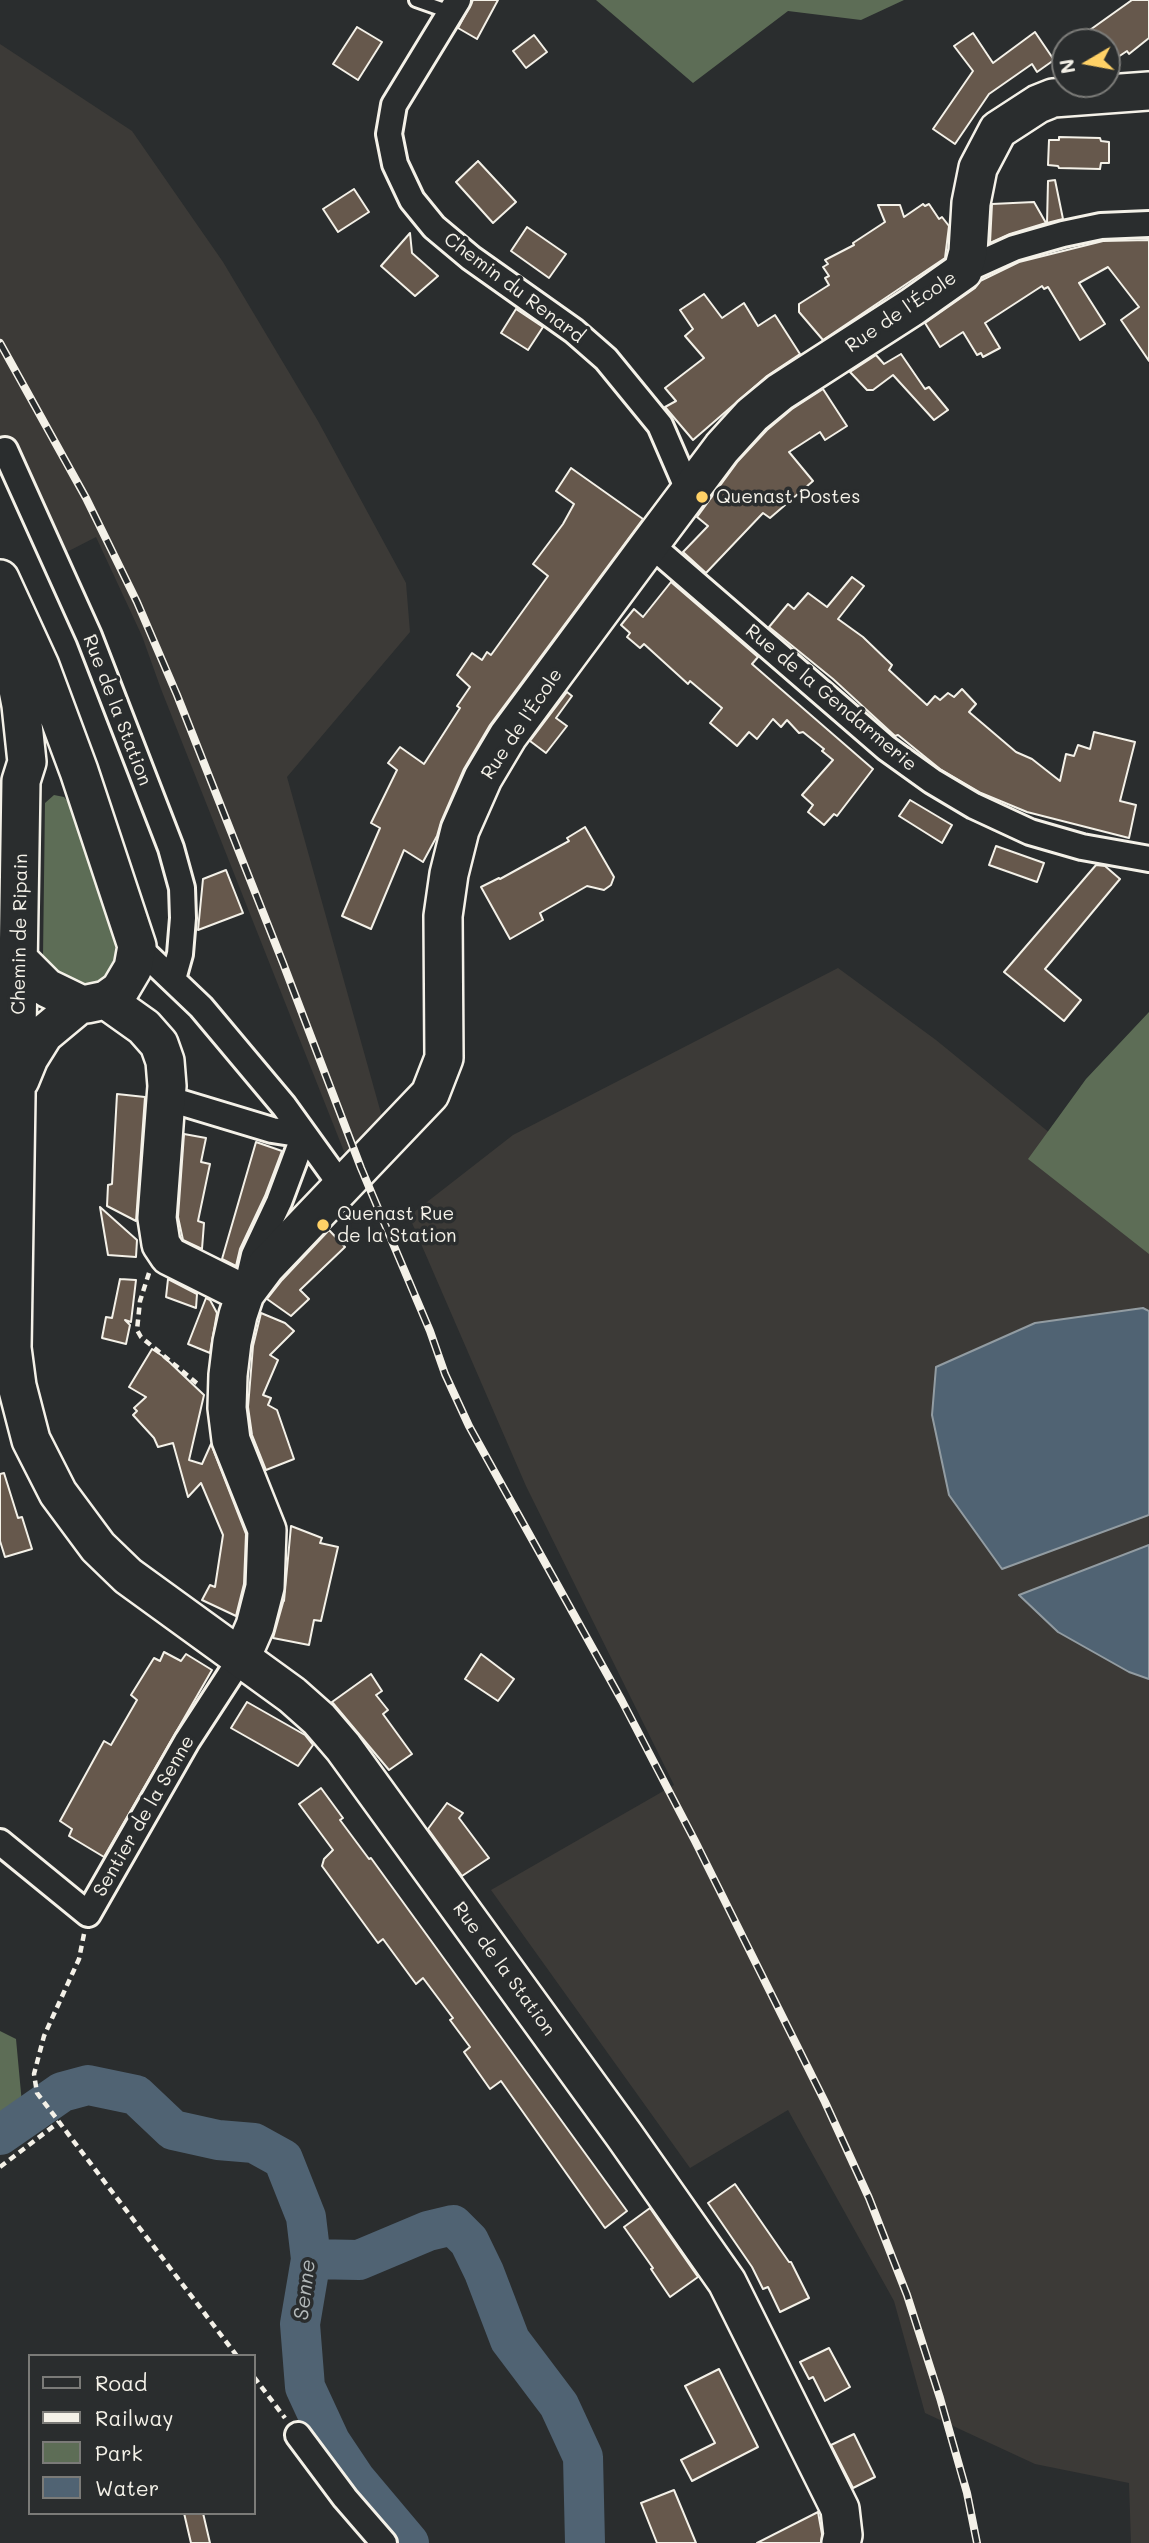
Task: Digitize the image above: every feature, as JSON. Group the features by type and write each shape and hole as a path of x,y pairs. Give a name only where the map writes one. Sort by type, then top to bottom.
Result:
{"street":[{"name":"Chemin du Renard","path":"454,6 394,105 389,134 394,164 412,200 434,227 471,258 574,331 606,359 660,425 689,492"},
{"path":"963,271 968,252 971,203 978,168 998,130 1038,104 1053,98 1149,91"},
{"name":"Rue de l'École","path":"245,1294 267,1266 430,1094 443,1058 443,916 449,874 460,830 483,778 508,736 689,492 737,432 752,415 780,392 963,271 1014,248 1063,233 1101,226 1149,224"},
{"name":"Rue de la Station","path":"5,450 39,520 89,636 171,848 182,888 183,918 180,954 173,979"},
{"name":"Rue de la Gendarmerie","path":"650,544 887,748 932,781 974,806 1030,832 1082,847 1149,859"},
{"path":"0,579 40,666 79,771 137,946 201,1007 285,1106 343,1188"},
{"name":"Chemin de Ripain","path":"0,622 13,664 21,705 27,762 21,781 12,1348 17,1386 31,1440 58,1493 98,1547 128,1576 241,1658"},
{"path":"21,781 56,771 71,778 87,796"},
{"path":"93,1002 120,990 130,975 137,946"},
{"path":"19,960 47,988 93,1002 144,1027 159,1044 167,1068 157,1218 161,1244 170,1256 245,1294"},
{"name":"Chemin de Ripain","path":"17,1088 29,1058 44,1034 93,1002"},
{"path":"166,1098 272,1130 304,1135"},
{"path":"241,1658 255,1626 265,1587 267,1530 231,1440 227,1408 228,1375 232,1342 254,1255 279,1202 304,1135"},
{"name":"Rue de la Station","path":"241,1658 292,1695 319,1719 343,1747 727,2282 841,2509 841,2543"},
{"name":"Sentier de la Senne","path":"0,1842 88,1914 187,1741 241,1658"},
{"path":"298,2435 345,2498 384,2543"}],"lane":[{"path":"416,0 454,6"}],"path":[{"path":"164,1248 146,1282 140,1301 137,1329 141,1337 227,1408"},
{"path":"79,1959 44,2036 34,2074 37,2093 235,2354"},
{"path":"0,2167 59,2122"},
{"path":"256,2380 298,2435"}],"shaded area":[{"path":"0,44 132,131 223,262 318,421 406,583 410,632 287,777 384,1124 345,1154 142,636 96,537 59,556 0,449"},
{"path":"838,968 936,1040 1149,1214 1149,2543 1131,2543 1129,2483 1035,2464 925,2413 894,2301 788,2110 690,2168 491,1890 674,1785 526,1486 409,1216 513,1135"}],"green space":[{"path":"596,0 904,0 861,20 788,11 693,83"},
{"path":"54,795 64,797 72,806 121,940 114,978 73,991 54,979 43,957 45,803"},
{"path":"1149,1012 1149,1254 1028,1159 1086,1079"},
{"path":"0,2031 16,2039 25,2136 0,2154"}],"water":[{"path":"1143,1308 1149,1311 1149,1515 1002,1569 949,1495 932,1415 936,1367 1035,1323"},
{"path":"1149,1545 1149,1679 1129,1672 1058,1632 1019,1595"}],"building":[{"path":"473,0 498,0 477,39 458,28"},
{"path":"1132,0 1149,0 1149,38 1129,54 1127,51 1121,55 1121,28 1093,28"},
{"path":"357,27 382,42 358,80 333,64"},
{"path":"1035,32 1051,56 1051,62 1037,72 1032,64 989,94 955,144 933,129 973,71 954,46 973,33 993,63"},
{"path":"534,35 547,52 526,68 513,51"},
{"path":"1059,137 1100,138 1101,141 1109,142 1109,163 1101,163 1100,169 1059,168 1048,165 1049,140 1059,140"},
{"path":"478,161 516,202 493,223 456,182"},
{"path":"1055,180 1063,219 1047,223 1048,181"},
{"path":"354,189 369,212 338,232 323,209"},
{"path":"1034,202 1046,223 990,243 992,204"},
{"path":"923,204 929,204 939,219 942,217 949,226 945,258 823,340 799,312 799,304 829,285 825,278 829,276 823,267 828,264 825,260 854,245 853,243 885,222 878,205 900,205 904,217"},
{"path":"527,227 566,254 549,278 511,251"},
{"path":"410,233 412,253 438,276 415,296 381,266"},
{"path":"1149,240 1149,361 1121,320 1139,307 1108,267 1079,283 1105,324 1080,340 1048,287 1044,289 1042,286 985,323 1000,348 983,357 981,353 977,355 963,332 940,347 925,323 975,288 980,281 1019,262 1103,241"},
{"path":"704,294 722,318 744,303 758,326 775,315 800,354 767,376 693,440 665,407 676,401 665,388 704,358 685,336 693,329 680,310"},
{"path":"516,309 543,327 528,350 501,333"},
{"path":"901,354 925,389 929,387 948,410 934,420 893,375 873,390 867,390 850,372 876,355 884,364"},
{"path":"823,389 847,426 825,440 820,432 789,452 813,481 770,518 763,513 706,573 683,552 708,526 697,517 738,461 767,430 792,409"},
{"path":"571,468 643,519 490,725 464,769 437,836 423,862 404,850 371,929 342,916 380,828 371,823 397,770 388,763 400,747 424,764 460,708 457,706 470,687 457,675 472,653 482,660 487,652 491,655 548,576 533,564 563,524 574,504 556,491"},
{"path":"852,577 864,586 838,619 863,637 892,665 889,670 927,705 935,696 940,700 948,693 954,697 962,689 976,704 969,712 1016,752 1032,759 1060,781 1066,754 1074,756 1078,745 1090,749 1094,732 1135,742 1120,801 1136,805 1129,838 1027,812 981,793 940,769 898,735 895,736 833,679 769,627 788,604 794,609 808,593 827,607"},
{"path":"671,582 758,657 752,664 873,769 837,816 834,814 824,825 808,812 813,805 802,795 833,760 822,751 824,749 803,732 799,733 787,720 781,727 773,719 757,739 749,732 737,746 710,723 722,708 690,681 688,684 644,644 640,648 627,637 630,633 621,625 634,609 643,617"},
{"path":"567,692 572,696 556,718 567,726 546,753 530,741"},
{"path":"910,800 952,825 942,843 899,816"},
{"path":"585,827 614,877 611,885 604,890 587,886 540,913 543,920 510,939 481,887 569,841 567,838"},
{"path":"996,846 1044,863 1037,882 989,865"},
{"path":"1096,865 1105,866 1120,879 1045,969 1081,1000 1064,1021 1004,972"},
{"path":"226,870 243,913 198,930 203,879"},
{"path":"117,1094 145,1097 136,1221 107,1206 108,1185 112,1184"},
{"path":"184,1134 206,1138 201,1162 210,1164 198,1221 204,1223 202,1249 183,1240 178,1217"},
{"path":"256,1142 282,1151 265,1196 240,1249 236,1266 222,1259"},
{"path":"100,1207 137,1240 136,1257 108,1255"},
{"path":"329,1230 345,1247 300,1290 309,1299 291,1316 267,1299"},
{"path":"120,1279 136,1280 131,1322 125,1320 130,1325 126,1344 102,1338 106,1317 112,1318"},
{"path":"168,1279 197,1294 196,1308 166,1297"},
{"path":"206,1298 217,1313 210,1353 188,1344"},
{"path":"261,1313 285,1323 294,1331 270,1355 278,1360 263,1395 271,1398 268,1405 277,1410 294,1459 266,1470 252,1435 248,1407 253,1346"},
{"path":"152,1349 204,1395 189,1460 202,1464 211,1444 246,1534 244,1584 236,1616 202,1600 210,1585 215,1587 223,1535 201,1483 188,1497 173,1443 158,1447 154,1438 133,1415 137,1411 134,1408 146,1397 129,1387"},
{"path":"4,1473 18,1518 22,1517 32,1549 5,1557 0,1541 0,1474"},
{"path":"291,1526 322,1538 320,1543 338,1547 321,1621 314,1620 309,1645 273,1638 284,1601"},
{"path":"164,1652 181,1661 186,1654 212,1670 104,1857 69,1836 72,1829 60,1821 104,1741 111,1745 137,1700 131,1695 154,1658 160,1661"},
{"path":"481,1654 514,1679 498,1701 465,1679"},
{"path":"371,1674 382,1691 376,1695 388,1710 383,1714 412,1754 389,1770 332,1702"},
{"path":"247,1702 305,1735 313,1745 298,1766 231,1728"},
{"path":"321,1788 343,1818 340,1820 369,1859 371,1858 627,2211 605,2228 501,2081 490,2089 464,2052 470,2047 450,2020 453,2018 423,1978 416,1984 383,1939 378,1943 322,1866 324,1859 333,1850 299,1804"},
{"path":"447,1803 463,1813 459,1818 489,1858 462,1876 428,1829"},
{"path":"735,2184 791,2262 809,2298 780,2312 768,2287 763,2289 752,2267 708,2203"},
{"path":"650,2208 698,2277 670,2297 624,2227"},
{"path":"829,2348 850,2387 825,2401 813,2377 809,2379 800,2362"},
{"path":"719,2369 758,2447 692,2481 681,2460 715,2443 685,2386"},
{"path":"854,2434 875,2477 853,2488 831,2445"},
{"path":"674,2490 696,2543 657,2543 641,2503"},
{"path":"818,2512 821,2543 757,2543"},
{"path":"184,2515 203,2515 210,2543 191,2543"}],"waterway":[{"name":"Senne","path":"0,2135 62,2092 88,2085 136,2095 173,2130 218,2140 254,2143 283,2159 306,2217 311,2259 300,2324 305,2387 330,2441 356,2480 409,2543"},
{"path":"311,2259 359,2260 428,2231 453,2225 469,2241 510,2340 559,2405 583,2457 585,2543"}],"railway":[{"path":"0,343 86,498 137,602 177,695 361,1168 469,1426 622,1701 695,1841 825,2102 869,2198 907,2295 940,2398 967,2493 977,2543"}],"place":[{"name":"Quenast Postes","path":"702,497"},
{"name":"Quenast Rue de la Station","path":"323,1225"}]}
